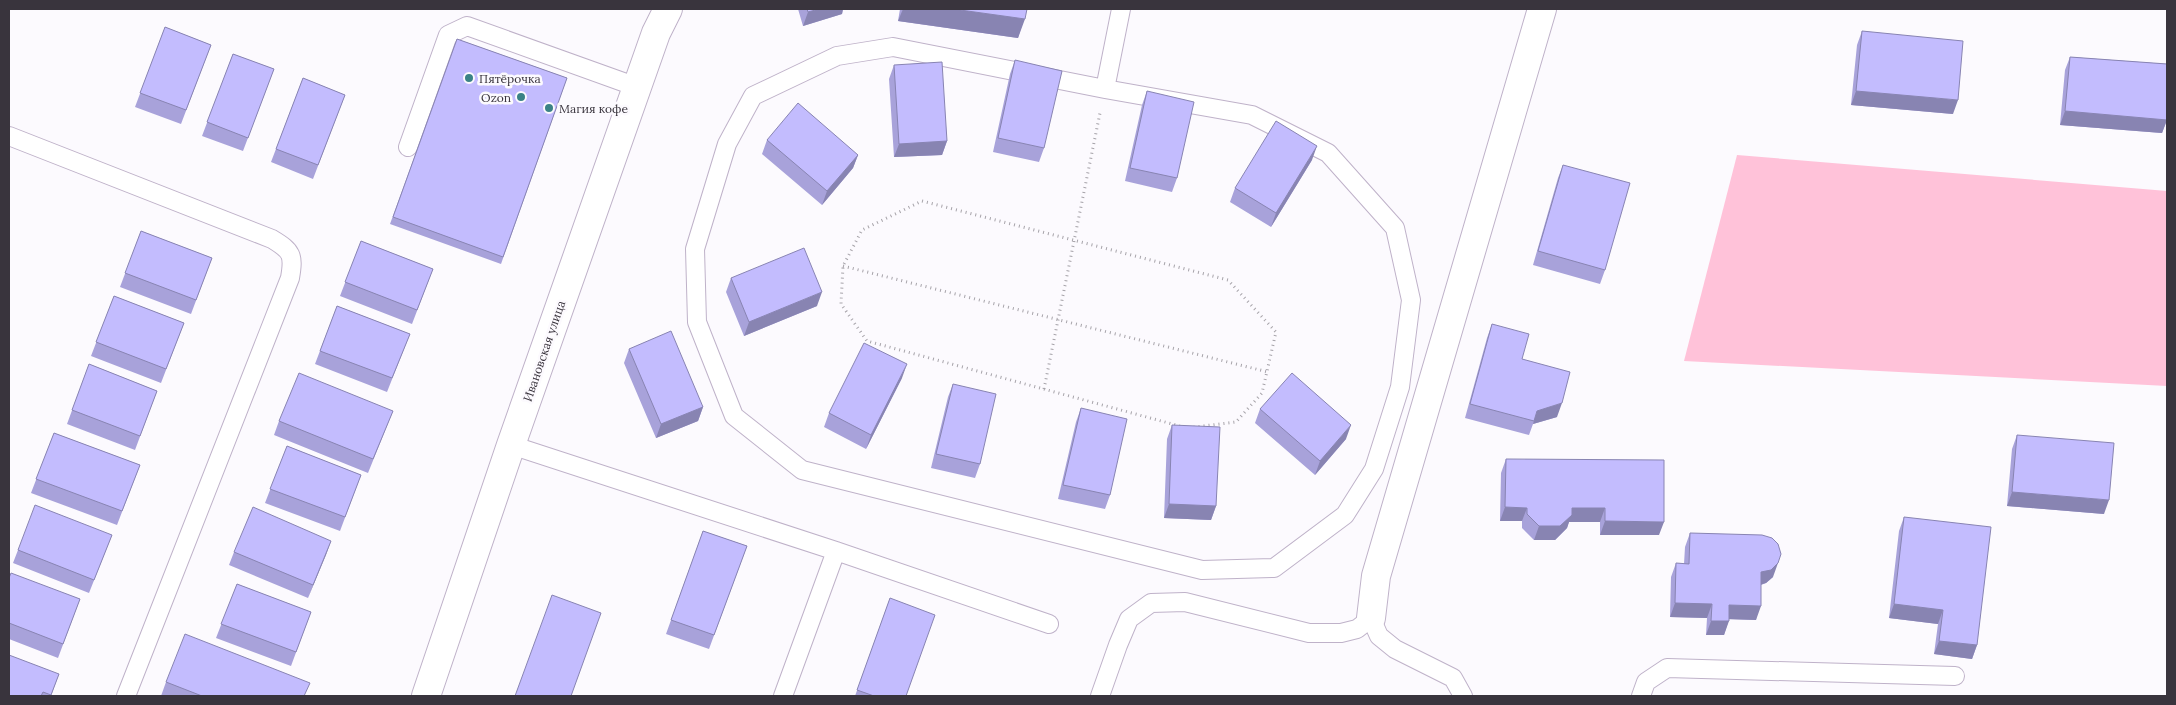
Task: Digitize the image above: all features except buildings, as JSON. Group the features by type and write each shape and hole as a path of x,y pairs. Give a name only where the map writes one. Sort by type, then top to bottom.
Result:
{"street":[{"name":"Ивановская улица","path":"426,696 511,445 656,33 668,9"},
{"path":"1371,618 1376,576 1542,9"}],"lane":[{"path":"1105,89 1121,9"},
{"path":"408,147 448,35 468,26 637,87"},
{"path":"894,47 1105,89 1252,115 1328,152 1395,228 1411,300 1400,388 1374,469 1345,515 1274,568 1202,570 802,470 734,416 697,322 695,249 727,144 753,96 837,56 894,47"},
{"path":"9,136 272,239 288,249 292,262 290,278 126,696"},
{"path":"511,445 1049,624"},
{"path":"783,696 836,552"},
{"path":"1100,696 1129,619 1151,602 1185,602 1308,633 1341,633 1357,629 1371,618 1380,636 1396,649 1453,678 1463,696"},
{"path":"1641,696 1646,682 1667,668 1955,676"}],"path":[{"path":"1044,389 1105,89"},
{"path":"922,201 1075,240 1228,280 1276,332 1262,393 1236,422 1187,428 867,341 841,304 843,266 862,230 922,201"},
{"path":"843,266 1268,372"}],"shaded area":[{"path":"1737,155 2167,191 2167,386 1684,361"}],"place":[{"name":"Пятёрочка","path":"469,78"},
{"name":"Ozon","path":"521,97"},
{"name":"Магия кофе","path":"549,108"}]}
